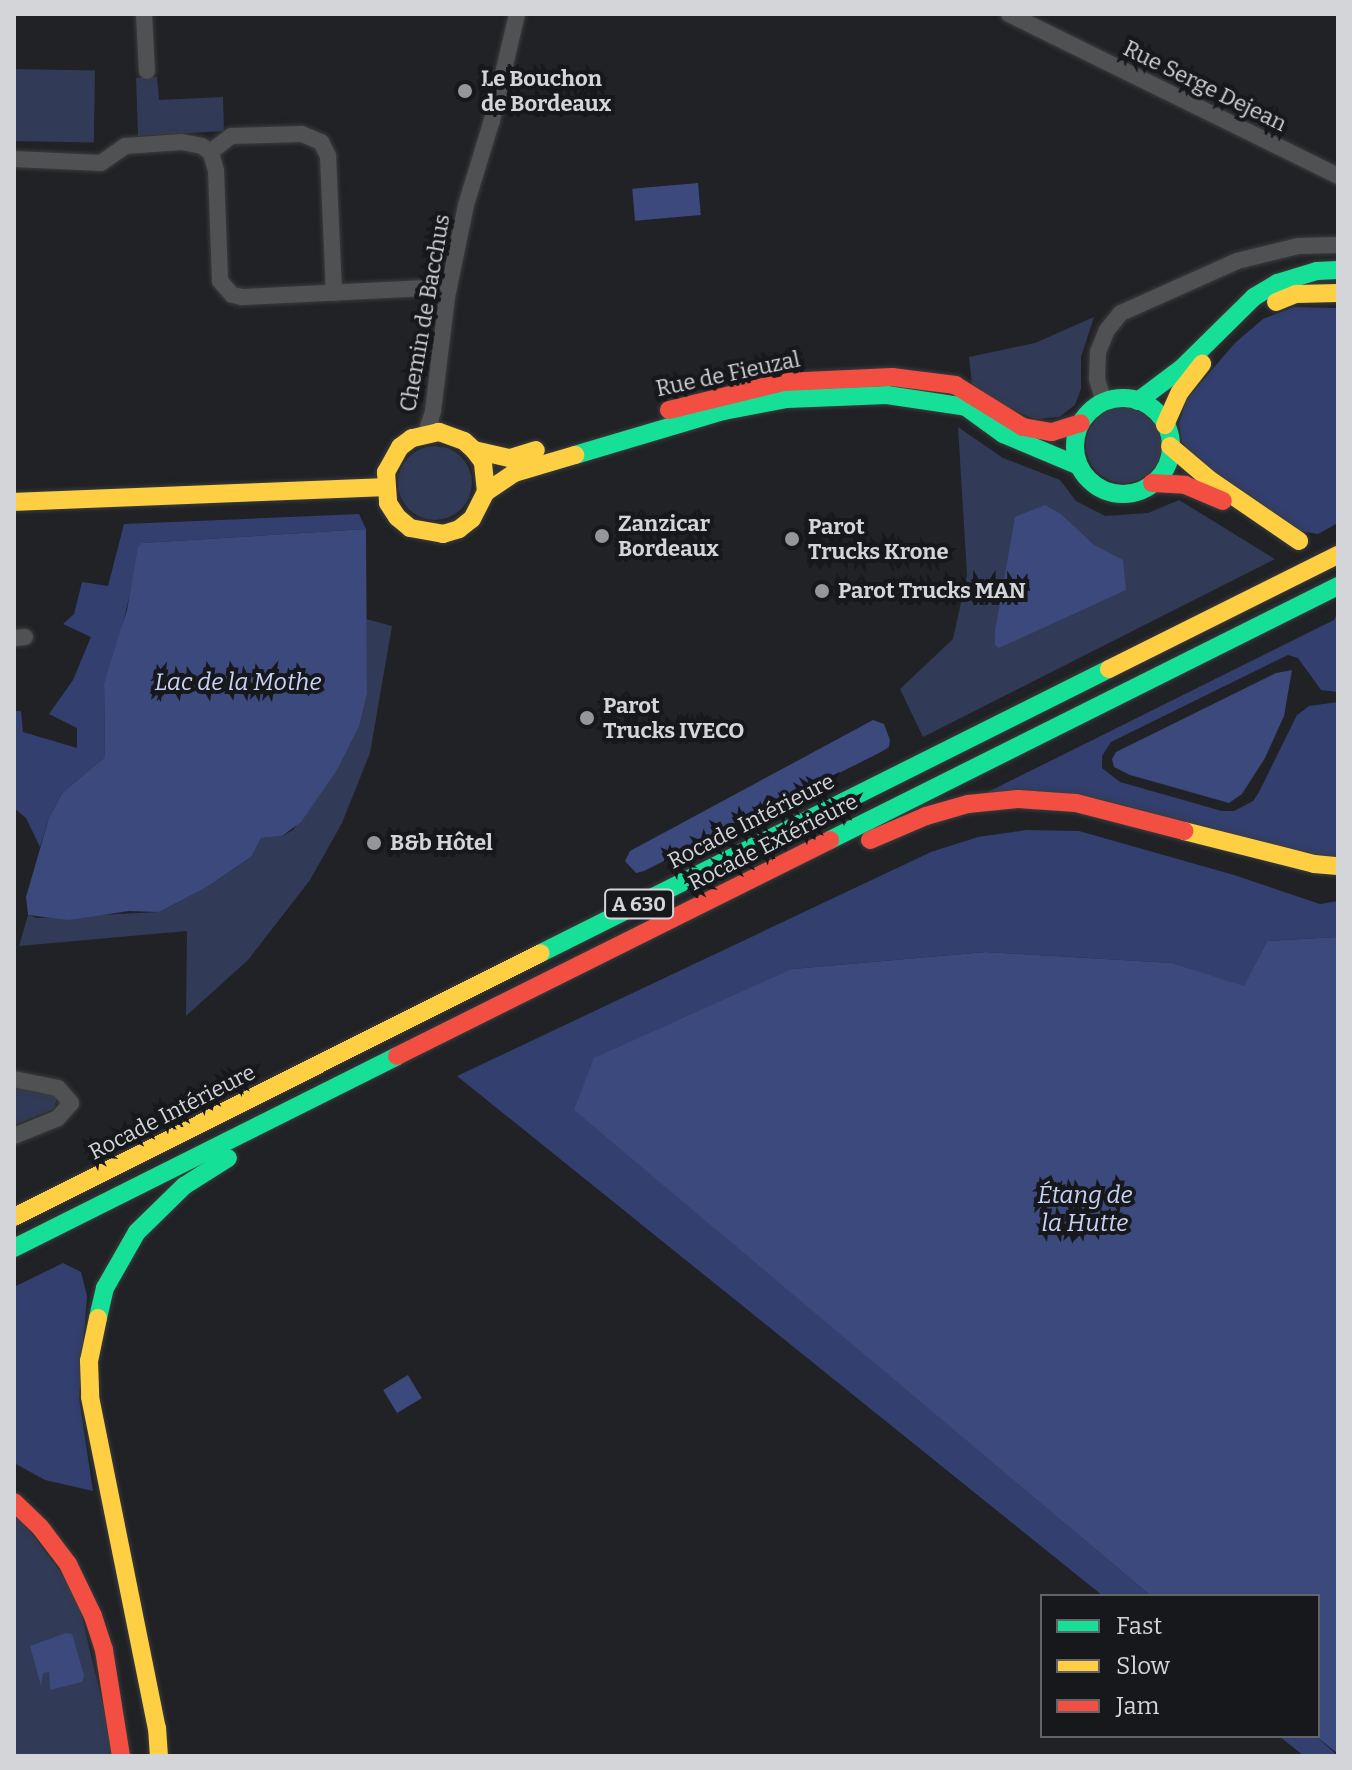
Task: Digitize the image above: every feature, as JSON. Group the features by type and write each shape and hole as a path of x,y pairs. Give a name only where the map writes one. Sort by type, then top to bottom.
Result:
{"main road":[{"path":"1138,401 1182,368 1254,297 1277,283 1317,271 1338,270"},
{"path":"1165,425 1180,392 1247,317 1296,294 1338,293"},
{"name":"Rue de Fieuzal","path":"426,433 452,435 474,450 510,458 723,395 784,382 839,377 892,377 955,385 1010,423 1036,431 1052,432 1081,423"},
{"name":"Rue de Fieuzal","path":"385,487 397,517 426,534 459,529 479,511 486,492 514,473 660,427 787,399 838,395 924,398 966,407 1003,434 1079,466"},
{"path":"1115,399 1138,401 1149,406 1165,425 1170,446 1166,467 1152,483 1131,493 1106,491 1086,477 1079,466 1075,445 1081,423 1104,402 1115,399"},
{"path":"14,502 385,487 391,458 400,447 426,433"},
{"path":"1152,483 1185,485 1202,491 1296,543 1210,480 1170,446"},
{"path":"474,450 483,462 486,492"},
{"path":"1265,591 1285,564 1338,537"},
{"name":"Rocade Intérieure","path":"14,1217 1338,555"},
{"name":"Rocade Extérieure","path":"14,1248 1338,586"},
{"path":"601,955 926,816 968,804 1018,799 1076,803 1314,864 1338,866"},
{"path":"159,1756 90,1397 92,1335 105,1288 137,1232 176,1193 384,1062"},
{"path":"14,1502 40,1527 68,1564 93,1616 104,1650 121,1756"}],"street":[{"path":"144,14 147,71"},
{"name":"Chemin de Bacchus","path":"426,433 433,411 449,287 466,205 492,120 517,14"},
{"name":"Rue Serge Dejean","path":"1009,14 1338,176"},
{"path":"210,152 231,136 308,134 324,146 328,156 334,293"},
{"path":"14,159 101,163 125,146 193,142 210,152 216,171 219,272 225,289 242,297 449,287"},
{"path":"1104,402 1097,379 1098,352 1107,330 1121,313 1237,261 1298,246 1338,245"},
{"path":"14,1079 58,1088 71,1103 58,1118 14,1136"}],"shaded area":[{"path":"14,69 95,70 94,142 14,141"},
{"path":"157,77 159,100 223,97 224,131 138,136 136,78"},
{"path":"1294,307 1338,308 1338,523 1318,534 1299,531 1198,464 1182,442 1179,424 1186,400 1235,343 1263,319"},
{"path":"1094,317 1081,357 1081,389 1075,405 1059,417 1035,419 1006,407 972,384 969,357 1035,343"},
{"path":"1124,407 1138,410 1151,418 1159,431 1162,445 1159,459 1151,472 1138,480 1124,483 1110,480 1097,472 1089,459 1086,445 1089,431 1097,418 1110,410"},
{"path":"958,427 1003,458 1060,480 1076,501 1105,516 1148,513 1179,500 1275,559 923,737 900,689 953,639 967,575"},
{"path":"428,446 442,446 456,452 466,462 472,483 466,504 456,514 442,520 428,520 414,514 404,504 398,490 398,476 404,462 414,452"},
{"path":"359,514 366,529 142,543 115,657 104,683 105,757 62,793 49,818 40,847 26,818 14,808 14,711 21,711 23,732 77,748 77,728 49,714 73,680 91,637 63,624 74,614 82,582 108,586 124,524"},
{"path":"1338,612 1338,692 1321,690 1298,658 1288,655 1111,742 1102,756 1102,768 1120,782 1222,811 1234,811 1253,801 1259,792 1297,715 1309,706 1338,702 1338,859 986,793 1334,620"},
{"path":"366,619 392,626 370,753 342,823 310,880 248,960 186,1016 187,931 19,946 28,915 37,918 159,912 207,887 252,856 261,838 282,836 293,830 337,770 367,694"},
{"path":"1026,830 1079,831 1234,875 1320,904 1338,901 1338,937 1267,941 1244,987 1172,963 986,952 792,969 574,1109 1149,1594 1101,1594 457,1076 931,852 978,837"},
{"path":"14,1085 51,1091 57,1098 54,1109 14,1125"},
{"path":"63,1263 81,1272 87,1296 79,1398 93,1491 45,1480 14,1463 14,1287"},
{"path":"14,1511 76,1592 115,1756 14,1756"},
{"path":"1282,1738 1318,1738 1338,1756 1304,1756"}],"water":[{"path":"698,183 701,215 635,221 632,189"},
{"path":"1045,505 1061,514 1094,545 1123,560 1126,590 999,648 995,645 995,631 1015,517"},
{"name":"Lac de la Mothe","path":"366,529 367,694 359,726 337,770 301,822 282,836 261,838 252,856 207,887 159,912 129,911 69,920 28,915 26,897 49,818 62,793 105,757 104,683 127,610 138,547 142,543"},
{"path":"1292,670 1284,716 1265,758 1242,794 1229,803 1130,775 1114,767 1112,759 1116,752 1276,673"},
{"path":"873,720 884,724 890,740 889,747 881,752 644,871 636,873 625,861 630,851"},
{"name":"Étang de la Hutte","path":"1338,937 1338,1754 1318,1738 1320,1594 1149,1594 574,1110 594,1058 792,969 986,952 1172,963 1244,986 1267,941"},
{"path":"408,1375 422,1398 397,1413 383,1390"},
{"path":"66,1633 72,1634 84,1675 82,1682 50,1690 49,1672 43,1673 41,1686 30,1646"}],"traffic: fast":[{"path":"1138,401 1182,368 1254,297 1277,283 1317,271 1338,270"},
{"path":"575,455 724,411 787,399 887,395 966,407 1003,434 1079,466"},
{"path":"1123,398 1141,402 1157,412 1167,428 1171,446 1167,464 1157,480 1141,490 1123,494 1105,490 1089,480 1079,464 1075,446 1079,428 1089,412 1105,402 1123,398"},
{"path":"830,840 1338,586"},
{"path":"541,953 1109,669"},
{"path":"14,1248 397,1056"},
{"path":"98,1318 105,1288 137,1232 184,1186 228,1158"}],"traffic: slow":[{"path":"1276,302 1296,294 1338,293"},
{"path":"1165,425 1180,392 1202,364"},
{"path":"486,492 483,462 474,450 464,441 439,432 412,438 400,447 386,472 388,503 397,517 410,528 443,534 459,529 472,519 486,492 514,473 575,455"},
{"path":"1170,446 1210,480 1299,541"},
{"path":"474,450 510,458 536,450"},
{"path":"14,502 385,487"},
{"path":"1109,669 1338,555"},
{"path":"1184,831 1314,864 1338,866"},
{"path":"14,1217 541,953"},
{"path":"98,1318 89,1361 90,1397 157,1728 159,1756"}],"traffic: jam":[{"path":"669,410 784,382 892,377 955,385 1023,427 1052,432 1081,423"},
{"path":"1152,483 1185,485 1223,501"},
{"path":"870,840 926,816 968,804 1018,799 1076,803 1184,831"},
{"path":"397,1056 830,840"},
{"path":"14,1502 40,1527 68,1564 93,1616 104,1650 121,1756"}],"place":[{"name":"Le Bouchon de Bordeaux","path":"465,91"},
{"name":"Zanzicar Bordeaux","path":"602,536"},
{"name":"Parot Trucks Krone","path":"792,539"},
{"name":"Parot Trucks MAN","path":"822,591"},
{"name":"Parot Trucks IVECO","path":"587,718"},
{"name":"B&b Hôtel","path":"374,843"}]}
